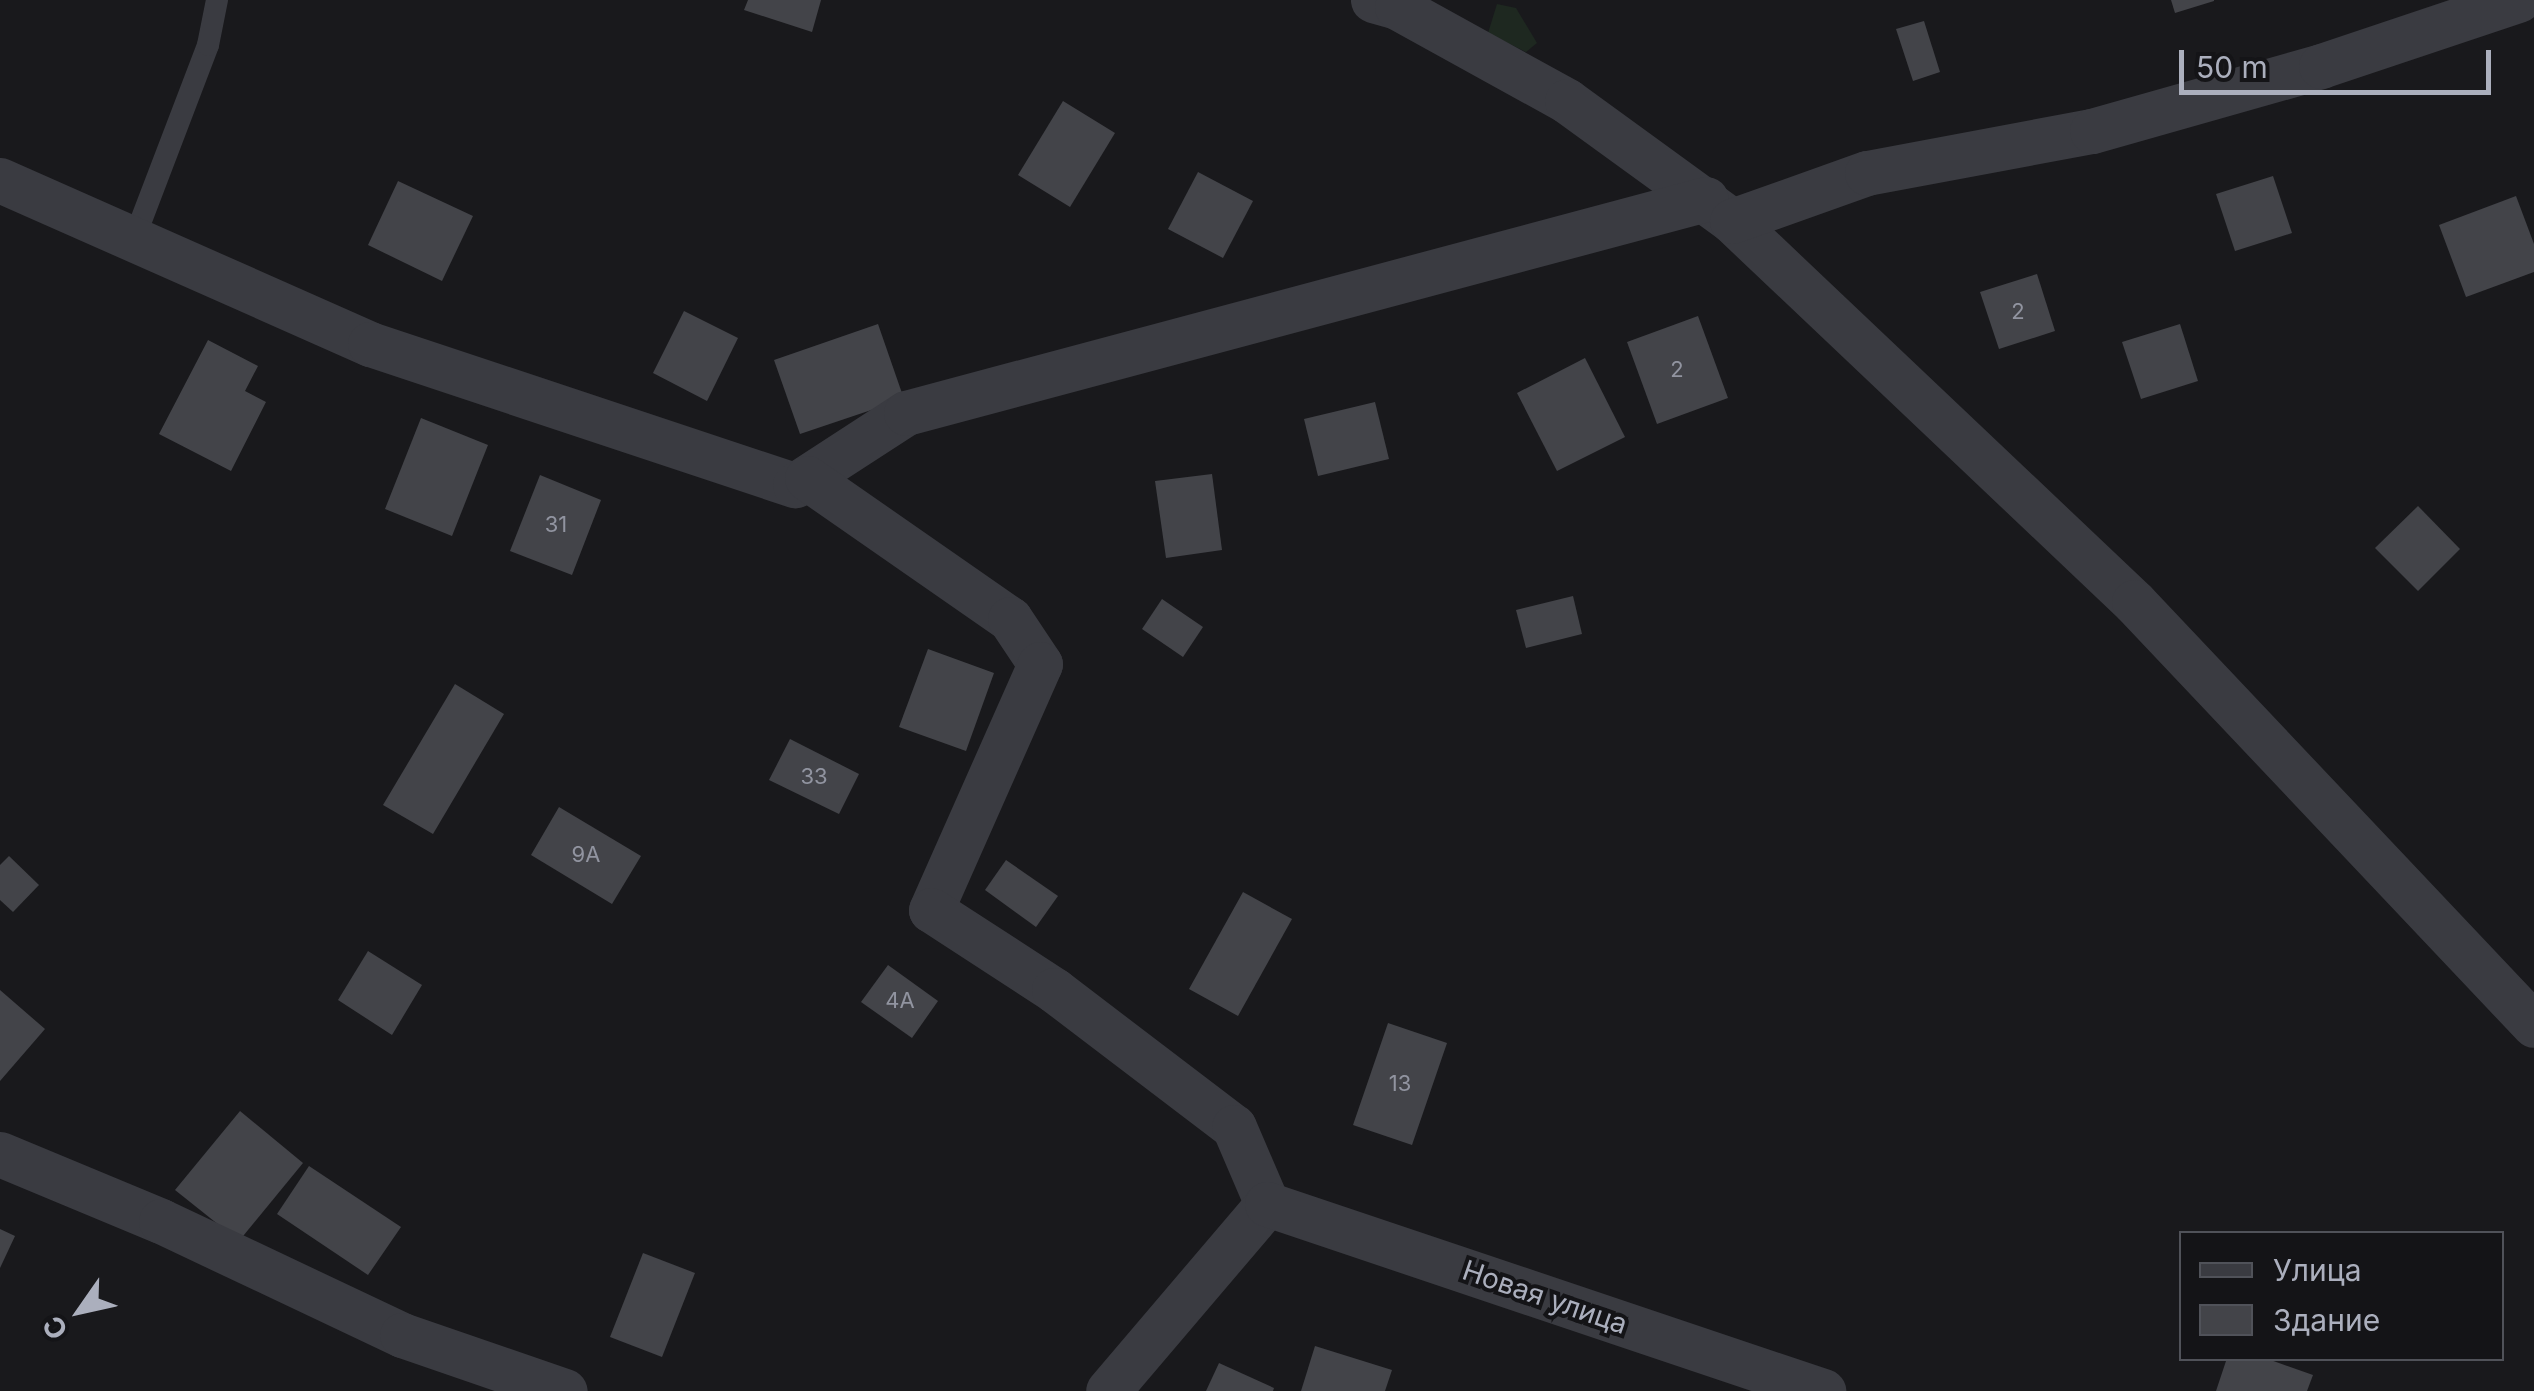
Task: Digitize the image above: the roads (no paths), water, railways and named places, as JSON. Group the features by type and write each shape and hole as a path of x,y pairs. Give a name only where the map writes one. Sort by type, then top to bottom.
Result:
{"street":[{"path":"0,180 370,344 796,485 906,413 1867,173 2130,120 2321,66 2518,0"},
{"path":"1386,2 1567,101 1719,210 2134,602 2534,1025"},
{"path":"807,478 1010,619 1040,664 931,910 1054,990 1234,1128 1268,1204 1108,1391"},
{"path":"0,1154 161,1221 402,1334 565,1391"},
{"name":"Новая улица","path":"1268,1204 1823,1391"}],"lane":[{"path":"134,239 208,45 216,0"}]}
